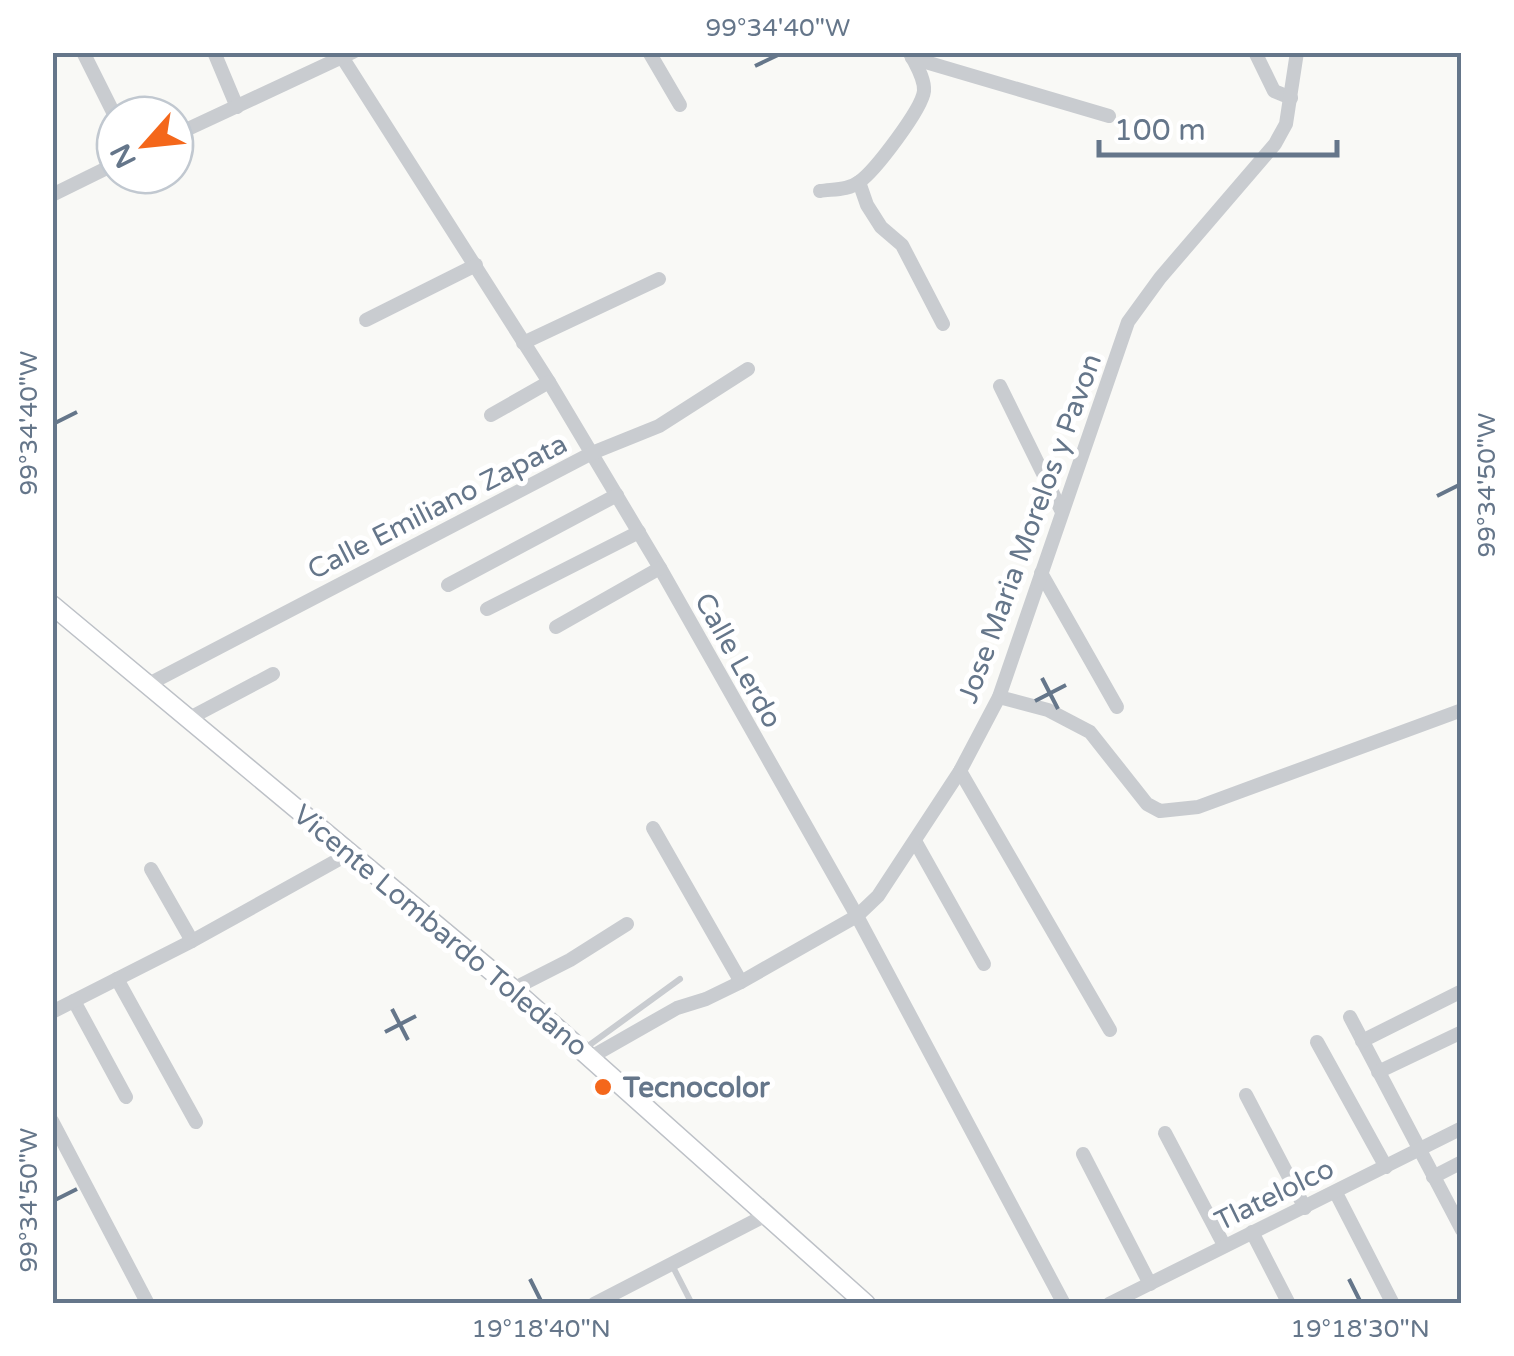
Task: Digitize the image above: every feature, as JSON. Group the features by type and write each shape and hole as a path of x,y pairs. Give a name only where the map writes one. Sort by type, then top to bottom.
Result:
{"main road":[{"name":"Vicente Lombardo Toledano","path":"52,605 513,989 866,1304"}],"street":[{"path":"83,52 104,95"},
{"path":"214,52 238,107"},
{"path":"649,52 680,105"},
{"path":"1255,52 1274,91 1291,98"},
{"name":"Jose Maria Morelos y Pavon","path":"587,1053 740,982 858,916 878,896 960,771 998,697 1128,322 1160,278 1275,144 1286,124 1297,52"},
{"path":"195,127 324,58 348,55"},
{"name":"Calle Lerdo","path":"348,55 660,568 858,916 1064,1304"},
{"path":"911,55 1109,116"},
{"path":"820,190 859,182 908,124 921,101 924,84 911,55"},
{"path":"52,195 95,174"},
{"path":"859,182 867,205 881,227 902,246 943,324"},
{"path":"366,320 476,265"},
{"path":"523,343 660,279"},
{"name":"Calle Emiliano Zapata","path":"147,685 592,453 660,426 748,369"},
{"path":"491,415 549,382"},
{"path":"1000,386 1061,510"},
{"path":"448,584 617,495"},
{"path":"487,609 638,532"},
{"path":"556,626 660,568"},
{"path":"1041,574 1117,707"},
{"path":"188,719 274,674"},
{"path":"998,697 1048,710 1090,732 1147,804 1160,811 1198,807 1462,710"},
{"path":"960,771 1110,1030"},
{"path":"654,828 740,982"},
{"path":"914,841 984,964"},
{"path":"52,1012 192,941 352,852"},
{"path":"151,869 192,941"},
{"path":"513,989 570,960 627,924"},
{"path":"117,979 196,1122"},
{"path":"1362,1041 1462,991"},
{"path":"74,1001 126,1097"},
{"path":"1350,1017 1462,1230"},
{"path":"1378,1072 1462,1032"},
{"path":"1318,1042 1386,1167"},
{"path":"1246,1094 1305,1208"},
{"path":"52,1121 148,1304"},
{"name":"Tlatelolco","path":"1108,1304 1462,1128"},
{"path":"1165,1133 1224,1245"},
{"path":"1083,1154 1150,1284"},
{"path":"1433,1176 1462,1162"},
{"path":"1336,1193 1394,1304"},
{"path":"599,1302 766,1215"},
{"path":"1252,1232 1289,1304"}],"lane":[{"path":"587,1053 680,979"},
{"path":"671,1264 692,1304"}],"place":[{"name":"Tecnocolor","path":"603,1087"}]}
